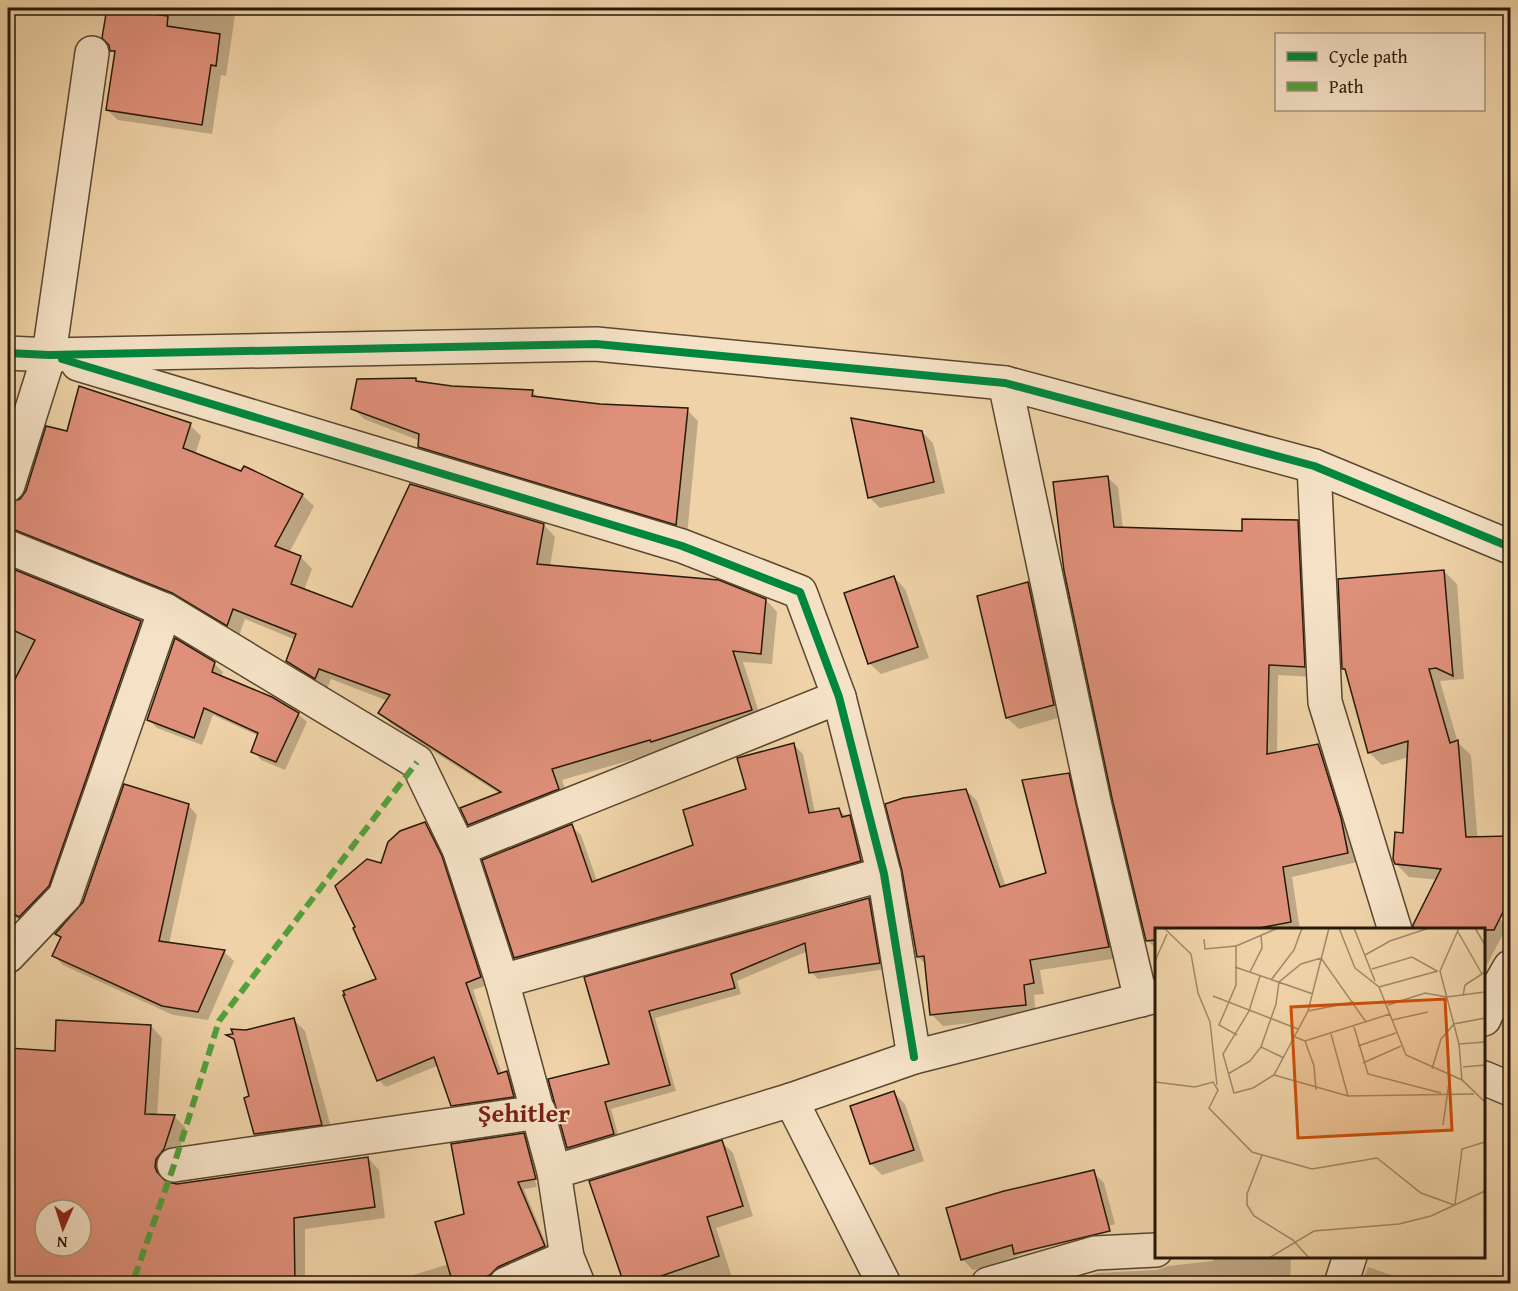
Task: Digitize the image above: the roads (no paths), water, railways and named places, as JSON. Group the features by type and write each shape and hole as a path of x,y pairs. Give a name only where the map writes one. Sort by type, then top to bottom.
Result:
{"street":[{"path":"8,485 49,355 92,53"},
{"path":"8,352 49,355 596,344 1005,383 1314,466 1510,547"},
{"path":"49,355 682,546 800,592 838,697 884,874 914,1057"},
{"path":"554,1172 791,1100 914,1057 1149,998 1094,802 1005,383"},
{"path":"1314,466 1325,702 1394,928"},
{"path":"8,548 165,610 417,762 459,849 502,981 554,1172 573,1270 506,1284"},
{"path":"8,956 65,896 165,610"},
{"path":"459,849 838,697"},
{"path":"502,981 884,874"},
{"path":"1485,1016 1497,979"},
{"path":"1485,1078 1510,1089"},
{"path":"791,1100 884,1284"},
{"path":"174,1165 538,1112"},
{"path":"988,1284 1095,1253 1155,1250"},
{"path":"1341,1284 1350,1258"}],"district":[{"name":"Şehitler","path":"524,1112"}]}
